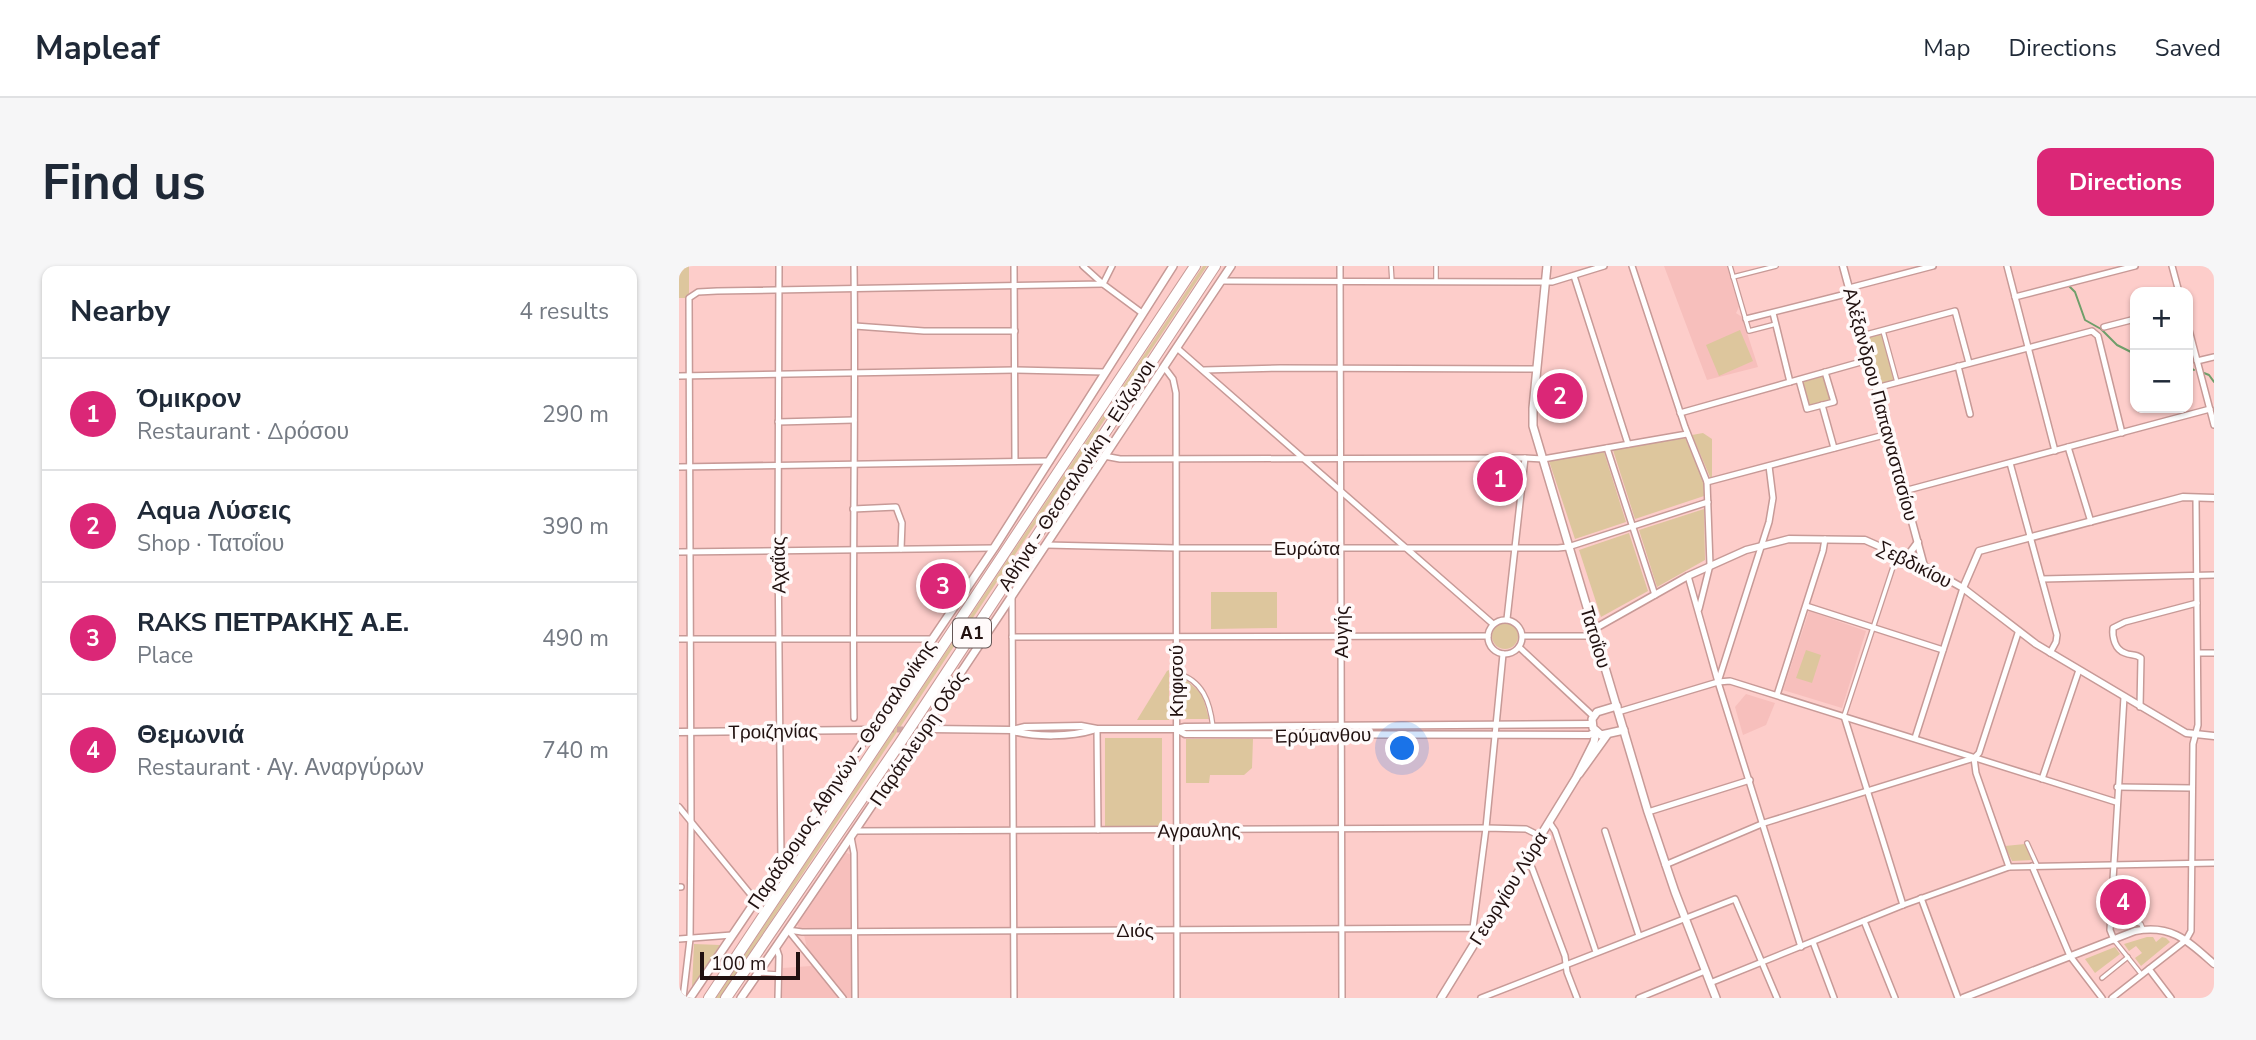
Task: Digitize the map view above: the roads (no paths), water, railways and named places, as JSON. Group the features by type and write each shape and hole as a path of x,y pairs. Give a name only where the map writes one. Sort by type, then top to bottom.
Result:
{"highway":[{"name":"Αθήνα - Θεσσαλονίκη - Εύζωνοι","path":"709,998 1195,266"},
{"name":"Αθήνα - Θεσσαλονίκη - Εύζωνοι","path":"726,998 900,743 1216,266"}],"main road":[{"name":"Παράδρομος Αθηνών - Θεσσαλονίκης","path":"690,998 994,548 1173,266"},
{"name":"Παράπλευρη Οδός","path":"741,998 854,834 1231,266"},
{"name":"Τατοΐου","path":"1548,266 1533,419 1568,547 1648,812 1684,918 1716,998"},
{"path":"1596,732 1592,720 1602,710 1618,709"},
{"path":"1607,735 1624,730"},
{"name":"Ερύμανθου","path":"1596,732 1607,735"},
{"name":"Γεωργίου Λύρα","path":"1441,998 1477,930 1576,778 1594,742 1596,732"},
{"name":"Γεωργίου Λύρα","path":"1576,778 1607,735"}],"street":[{"name":"Αχαΐας","path":"779,266 778,550 782,863"},
{"path":"854,266 854,718"},
{"path":"1014,266 1015,461"},
{"path":"1083,266 1142,313"},
{"path":"1103,284 1112,266"},
{"name":"Αυγής","path":"1339,266 1342,998"},
{"path":"1391,266 1391,282"},
{"path":"1436,266 1436,282"},
{"path":"1222,281 1546,282 1559,281 1604,266"},
{"path":"1632,266 1687,434 1707,482 1710,565 1698,612"},
{"path":"1730,266 1749,331 1776,324"},
{"path":"1733,277 1776,266"},
{"name":"Αλέξανδρου Παπαναστασίου","path":"1843,266 1924,566"},
{"path":"1746,320 1933,266"},
{"path":"2007,266 2055,451"},
{"path":"2015,297 2135,266"},
{"path":"2172,266 2178,287"},
{"path":"1574,276 1628,444"},
{"path":"683,998 689,939 691,821 689,298 698,292 1103,284"},
{"path":"1862,337 1955,311 1969,363"},
{"path":"1773,313 1790,382"},
{"path":"2103,327 2130,319"},
{"path":"855,326 924,331 1014,331"},
{"path":"1883,331 1897,383"},
{"path":"1876,388 2088,331 2095,332 2122,433"},
{"path":"2193,345 2214,425"},
{"path":"1177,348 1493,624"},
{"path":"2197,361 2214,357"},
{"path":"1680,413 1868,360"},
{"path":"1958,366 1970,414"},
{"name":"Κηφισού","path":"1164,368 1175,386 1177,998"},
{"path":"1203,370 1537,369"},
{"path":"679,376 1015,370 1104,372"},
{"path":"1800,380 1807,409 1834,402 1825,372"},
{"path":"1822,405 1834,448"},
{"path":"1904,491 2210,409"},
{"path":"778,422 854,420"},
{"path":"1104,456 1120,459 1543,459 1687,434"},
{"path":"1707,482 1888,434"},
{"path":"2068,447 2091,522"},
{"path":"1607,448 1655,595"},
{"path":"1507,619 1525,458"},
{"path":"679,467 1051,461"},
{"path":"2010,463 2057,635 2050,653"},
{"path":"1718,682 1763,545 1773,498 1769,466"},
{"path":"1915,738 1962,588 1979,551 2183,497 2214,498"},
{"path":"2112,998 2186,940 2191,931 2192,788 2195,736 2199,725 2196,499"},
{"name":"Ευρώτα","path":"1046,545 1340,549 1568,547 1708,502"},
{"path":"853,509 895,507 902,523 901,549"},
{"path":"1777,695 1825,539"},
{"name":"Σεβδικίου","path":"1595,633 1688,576 1733,554 1789,540 1865,540 1924,566 1962,588 2018,633 2186,733 2214,736"},
{"name":"Αλέξανδρου Παπαναστασίου","path":"1906,558 1918,542"},
{"path":"679,552 994,548"},
{"path":"1897,554 1844,716 1903,905"},
{"path":"2042,579 2214,575"},
{"path":"1688,576 1718,682 1801,947"},
{"path":"1012,596 1014,998"},
{"path":"2140,707 2141,658 2137,654 2124,653 2119,649 2113,628 2125,622 2197,603"},
{"path":"1806,606 1943,650"},
{"path":"1507,619 1518,625 1523,636 1515,651 1503,654 1492,648 1488,636 1493,624 1507,619"},
{"path":"1523,636 1595,633"},
{"path":"1665,865 1764,823 1974,758 1979,753 2018,633"},
{"path":"1012,637 1488,636"},
{"path":"679,639 933,639"},
{"path":"1519,647 1592,720"},
{"path":"2198,653 2214,653"},
{"path":"1477,930 1503,654"},
{"path":"2042,779 2079,670"},
{"path":"1177,673 1189,677 1202,690 1210,706 1213,727"},
{"path":"1618,709 1730,681 2116,802"},
{"path":"2124,697 2109,930 2142,975"},
{"name":"Ερύμανθου","path":"931,729 1012,730 1025,727 1081,726 1097,729 1176,730 1185,727 1496,725 1592,720"},
{"path":"1097,729 1098,830"},
{"name":"Τροιζηνίας","path":"679,732 867,730"},
{"name":"Ερύμανθου","path":"1176,730 1185,734 1589,735 1596,732"},
{"path":"1974,758 1976,773 2009,867"},
{"path":"1648,812 1750,780"},
{"path":"2117,787 2192,788"},
{"path":"679,807 756,901"},
{"path":"1549,822 1555,831 1596,952"},
{"name":"Αγραυλης","path":"854,834 1486,828 1527,829 1540,836"},
{"path":"1605,831 1639,936"},
{"path":"854,834 855,998"},
{"path":"2027,843 2070,956 2102,998"},
{"path":"1524,861 1532,869 1565,956 1577,998"},
{"path":"1710,983 1921,898 2009,867 2214,863"},
{"path":"1921,898 1961,998 2143,929 2161,929 2173,933 2186,940 2214,964"},
{"path":"1481,998 1492,996 1596,952 1735,899 1777,998"},
{"path":"2111,916 2141,924 2143,929"},
{"path":"1864,921 1895,998"},
{"path":"788,930 843,998"},
{"name":"Διός","path":"788,930 1477,930"},
{"path":"679,939 732,935"},
{"path":"1812,942 1834,998"},
{"path":"776,947 779,956 778,998"},
{"path":"2204,955 2214,955"},
{"path":"2092,985 2128,957"},
{"path":"2150,969 2171,998"},
{"path":"1639,998 1705,971"},
{"path":"758,973 778,974"}],"waterway":[{"path":"2069,286 2075,292 2085,320 2101,329 2117,345 2130,352"},
{"path":"2204,373 2214,382"}],"tunnel":[{"path":"870,730 931,729"}],"place":[{"name":"Aqua Λύσεις","path":"1560,396"},
{"name":"Όμικρον","path":"1500,479"},
{"name":"RAKS ΠΕΤΡΑΚΗΣ Α.Ε.","path":"943,586"},
{"name":"Θεμωνιά","path":"2123,902"}]}
